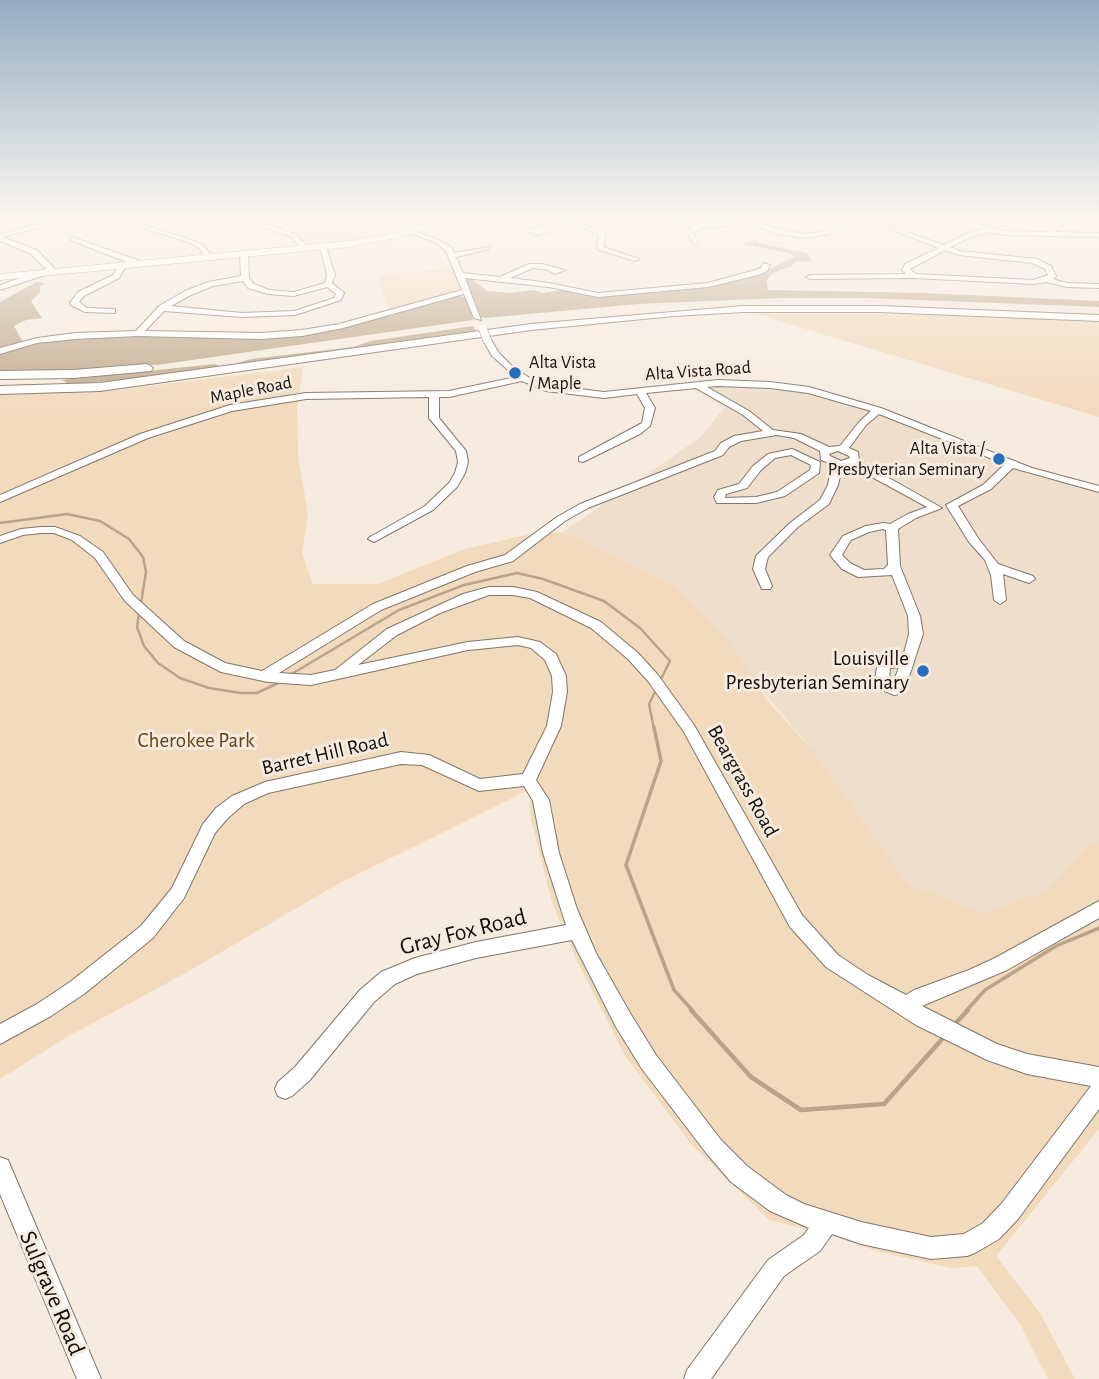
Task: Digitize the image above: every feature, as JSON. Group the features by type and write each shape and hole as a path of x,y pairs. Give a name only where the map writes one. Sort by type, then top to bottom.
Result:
{"highway":[{"path":"0,375 129,370 603,309 712,303 865,302 1099,312"},
{"path":"0,390 100,387 531,327 674,313 743,309 880,309 1099,318"}],"street":[{"path":"104,282 81,294 74,301 75,306 81,309 112,311"},
{"path":"138,333 162,308 206,285 221,282"},
{"path":"162,308 242,315 295,313 337,300 340,293 327,284 304,292 282,294 258,290 250,282"},
{"name":"Alta Vista Road","path":"462,282 487,340 501,361 523,378 546,388 604,395 731,383 791,387 827,394 878,410 1012,463 1099,489"},
{"path":"523,282 598,295 718,282"},
{"path":"1056,282 1099,286"},
{"path":"0,351 46,339 138,333 261,336 302,333 340,326 466,291"},
{"name":"Maple Road","path":"0,499 144,436 230,408 306,396 434,395 523,378"},
{"path":"697,385 732,404 771,433"},
{"path":"583,459 645,426 650,417 650,408 640,392"},
{"path":"374,539 429,508 443,496 460,474 463,462 461,450 433,418 434,395"},
{"path":"732,404 743,401"},
{"path":"843,449 863,423 878,410"},
{"path":"792,432 789,443 792,452"},
{"path":"266,676 377,607 471,569 509,558 561,519 584,506 719,453 725,444 738,438 792,432 827,450 843,449 856,456 853,462"},
{"path":"827,450 825,458 837,464 853,462 936,509 912,516 892,528 883,526 866,529 847,538 836,555 846,566 862,574 887,573 894,566"},
{"path":"792,452 817,464 815,471 781,494 756,500 722,503 719,497 722,492 738,489 772,456 792,452"},
{"path":"1000,600 998,575 990,559 973,540 952,505 988,487 1012,463"},
{"path":"766,586 759,569 762,556 794,525 825,502 837,464"},
{"path":"738,489 752,495 756,500"},
{"path":"892,528 894,566 914,616 916,634 908,661"},
{"path":"0,540 33,530 69,534 99,555 130,598 180,644 209,662 266,676 299,680 334,676 482,643 511,641 535,645 545,651 554,663 560,692 554,726 528,780 541,800 557,875 589,958 649,1062 714,1147 759,1191 802,1215 861,1233 931,1248 967,1245 991,1231 1010,1210 1099,1092"},
{"path":"994,567 1029,579"},
{"name":"Beargrass Road","path":"334,676 392,632 467,597 504,590 541,597 596,625 634,656 666,696 695,741 796,921 832,961 923,1018 967,1040 1027,1064 1099,1077"},
{"name":"Barret Hill Road","path":"0,1034 78,988 147,933 178,892 215,820 247,795 265,788 401,758 424,759 479,785 528,780"},
{"path":"907,1006 921,996 1001,964 1099,909"},
{"name":"Gray Fox Road","path":"285,1089 302,1074 367,996 388,978 415,966 476,950 577,930"},
{"name":"Sulgrave Road","path":"0,1168 89,1379"},
{"path":"696,1379 776,1268 813,1243 828,1221"}],"shaded area":[{"path":"35,282 45,283 40,287 40,293 31,301 42,318 26,320 14,326 23,342 0,350 0,302"},
{"path":"465,282 476,282 487,291 510,293 534,290 544,293 561,290 594,296 707,287 724,282 767,282 768,290 924,293 1099,301 1099,307 865,298 780,298 638,304 485,318 481,317"},
{"path":"457,295 467,298 473,320 164,364 107,369 0,372 0,353 21,345 81,336 309,333"},
{"path":"473,326 476,331 231,365 251,359 353,347 371,341"},
{"path":"215,364 223,367 149,378 69,384 62,380"},
{"name":"Louisville Presbyterian Seminary","path":"722,385 772,386 825,395 869,409 1028,474 1099,492 1099,844 1047,890 981,913 908,884 815,753 672,584 563,532 701,437 724,408 691,388"}],"green space":[{"path":"380,282 458,282 460,289 390,310"},
{"path":"752,313 911,313 1099,321 1099,417"},
{"name":"Cherokee Park","path":"303,367 297,408 298,456 308,514 302,554 313,584 378,584 465,549 526,535 563,532 672,584 728,641 767,700 815,753 908,884 982,913 1047,890 1090,844 1099,841 1099,1129 996,1256 1040,1313 1075,1379 1048,1379 1020,1324 977,1266 952,1268 880,1252 836,1237 769,1220 691,1144 625,1056 577,961 553,906 531,819 529,790 336,885 182,975 67,1037 0,1079 0,393 108,391"}],"waterway":[{"path":"0,523 67,514 100,521 129,539 143,557 146,572 141,603"},
{"path":"290,675 399,610 464,585 517,573 543,579 604,601 640,628 670,661 660,681"},
{"path":"139,613 137,627 144,646 158,663 180,678 209,688 241,693 257,693 278,683"},
{"path":"654,729 649,704 656,690"},
{"path":"654,727 661,761 626,865 674,990 693,1011"},
{"path":"966,1011 985,990 1056,946 1099,928"},
{"path":"691,1010 751,1077 801,1110 884,1104 944,1037"},
{"path":"955,1024 968,1010"}],"place":[{"name":"Alta Vista / Maple","path":"515,373"},
{"name":"Alta Vista / Presbyterian Seminary","path":"999,459"},
{"name":"Louisville Presbyterian Seminary","path":"923,671"}]}
